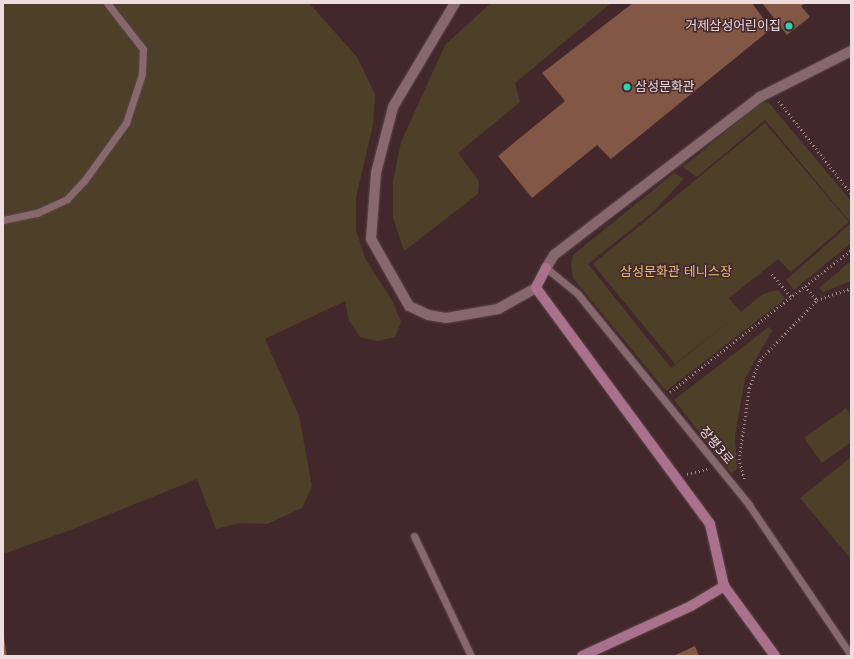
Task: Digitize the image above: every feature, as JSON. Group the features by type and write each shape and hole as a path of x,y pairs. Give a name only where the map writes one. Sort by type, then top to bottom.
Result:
{"street":[{"path":"455,3 393,108 376,173 371,239 409,306 428,315 446,318 498,309 536,288 554,255 772,91 851,51"},
{"path":"536,288 678,476 710,524 724,586 775,656"},
{"path":"582,656 691,606 724,586"}],"lane":[{"path":"3,220 37,213 67,199 84,181 126,123 142,74 143,49 107,3"},
{"name":"장평3로","path":"546,268 577,292 661,399 749,505 851,655"},
{"path":"414,536 471,656"}],"path":[{"path":"772,91 851,193"},
{"path":"661,399 851,250"},
{"path":"772,274 791,298"},
{"path":"805,286 817,300"},
{"path":"744,482 740,460 744,424 749,388 760,360 817,300 851,288"},
{"path":"678,476 717,466"}],"green space":[{"path":"3,3 309,3 357,57 375,94 373,125 356,197 356,230 365,258 393,302 401,322 395,337 377,341 360,337 349,321 345,301 265,339 299,416 312,486 302,508 267,524 240,523 216,529 197,479 73,529 6,553 3,551"},
{"path":"491,3 611,3 515,83 520,102 458,153 479,181 478,194 404,251 393,218 393,181 401,142 445,45"},
{"path":"768,102 851,201 851,223 765,120 697,177 683,167 760,103"},
{"name":"삼성문화관 테니스장","path":"765,123 849,222 791,272 778,259 729,298 741,312 675,364 593,264"},
{"path":"674,173 684,179 653,212 588,264 671,368 763,294 778,290 785,299 666,391 573,278 571,264 573,255"},
{"path":"851,223 851,243 794,290 786,280"},
{"path":"851,261 851,281 823,292 819,288"},
{"path":"769,327 772,331 745,378 735,436 737,469 731,473 674,400"},
{"path":"846,408 851,415 851,442 822,463 804,438"},
{"path":"851,457 851,559 800,498"}],"building":[{"name":"삼성문화관","path":"633,3 752,3 771,29 611,159 597,145 532,198 498,156 565,101 542,73"},
{"name":"거제삼성어린이집","path":"762,3 805,3 801,6 810,17 787,35"},
{"path":"4,638 7,656 3,656"},
{"path":"695,646 699,656 673,656"}],"place":[{"name":"거제삼성어린이집","path":"789,26"},
{"name":"삼성문화관","path":"627,87"}]}
